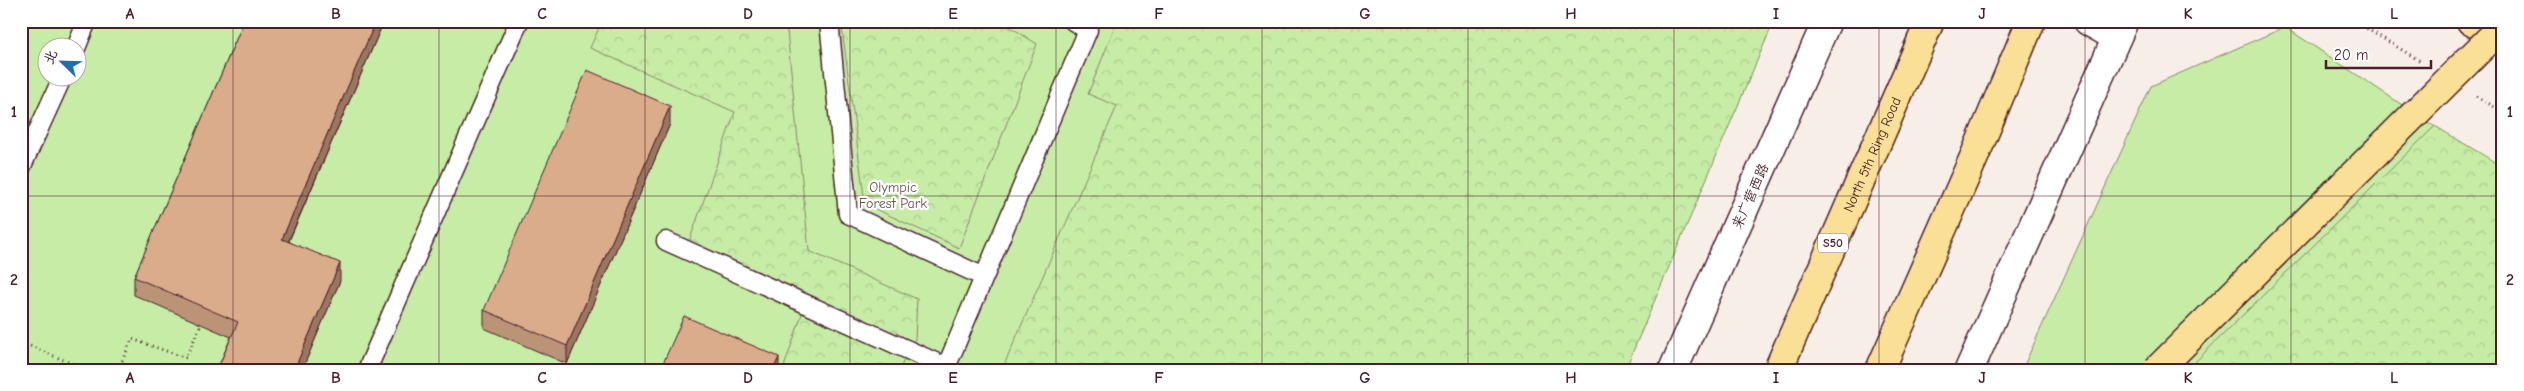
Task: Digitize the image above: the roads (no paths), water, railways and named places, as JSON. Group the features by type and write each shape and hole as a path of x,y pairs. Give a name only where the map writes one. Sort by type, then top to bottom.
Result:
{"main road":[{"name":"North 5th Ring Road","path":"1778,370 1930,21"},
{"path":"1880,370 1975,155 2031,21"},
{"path":"2471,21 2503,39"},
{"path":"2157,370 2503,26"}],"street":[{"name":"来广营西路","path":"1673,370 1827,21"},
{"path":"1969,370 2120,29 2088,21"}],"lane":[{"path":"80,38 87,21"},
{"path":"366,370 518,21"},
{"path":"829,21 848,214 984,277"},
{"path":"666,241 945,368 1088,30 1073,21"},
{"path":"21,168 57,88"}],"park label":[{"name":"Olympic Forest Park","path":"893,196"}]}
